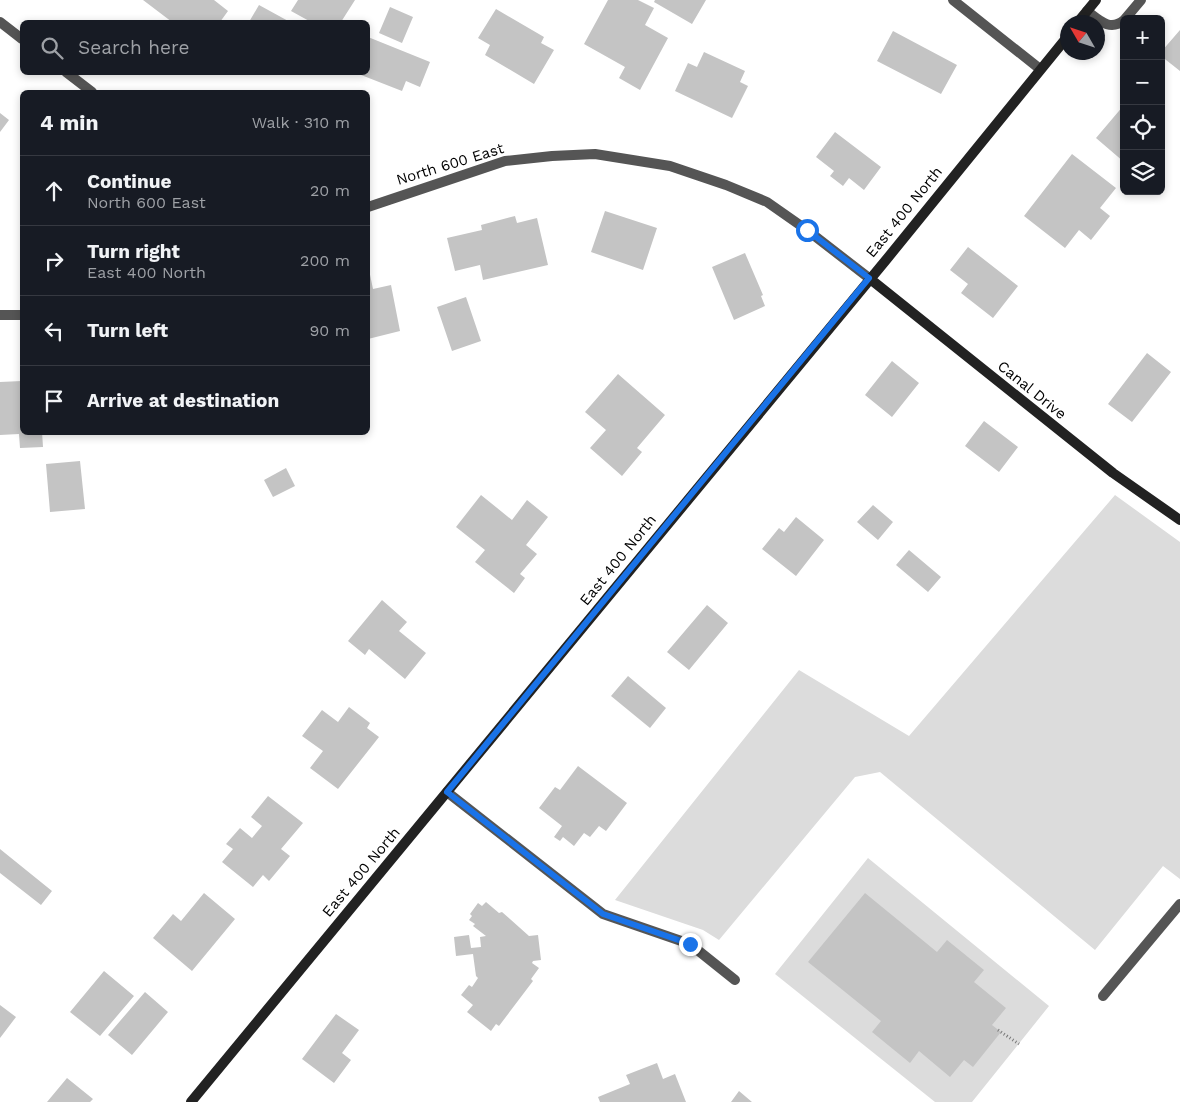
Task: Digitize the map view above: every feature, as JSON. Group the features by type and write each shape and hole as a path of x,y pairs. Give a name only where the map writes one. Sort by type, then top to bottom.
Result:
{"street":[{"path":"953,0 1040,69"},
{"path":"1084,15 1096,0"},
{"path":"1128,15 1141,0"},
{"path":"1087,11 1106,25 1115,26 1120,23"},
{"path":"0,22 20,37"},
{"name":"East 400 North","path":"191,1102 869,278 886,260 1060,45"},
{"path":"70,75 89,90"},
{"name":"North 600 East","path":"370,205 504,161 595,154 670,166 726,185 767,202 869,278"},
{"name":"Canal Drive","path":"869,278 1113,473 1180,520"},
{"path":"0,314 20,315"},
{"path":"447,792 603,914 690,944 735,980"},
{"path":"1102,996 1180,904"}],"path":[{"path":"998,1030 1019,1044"}],"shaded area":[{"path":"1115,495 1180,542 1180,879 1163,866 1095,950 880,772 855,777 719,940 703,930 615,900 799,670 909,736"},
{"path":"868,858 1049,1006 972,1102 935,1102 775,974"}],"building":[{"path":"143,0 214,0 228,11 221,20 169,20"},
{"path":"298,0 355,0 342,20 307,20 291,11"},
{"path":"608,0 638,0 654,8 645,25 668,38 640,90 619,78 625,67 584,44"},
{"path":"655,0 706,0 692,24 654,2"},
{"path":"259,5 286,20 250,20"},
{"path":"390,7 413,17 402,43 379,33"},
{"path":"496,9 544,37 541,43 554,50 534,84 485,55 490,45 478,38"},
{"path":"1180,30 1180,71 1165,59 1165,47"},
{"path":"893,31 957,65 941,94 877,61"},
{"path":"370,38 430,62 420,87 406,81 402,91 361,75 370,75"},
{"path":"704,52 745,71 740,82 748,86 732,118 675,91 688,63 697,67"},
{"path":"1120,110 1120,159 1096,138"},
{"path":"0,113 9,120 0,132"},
{"path":"835,132 881,167 864,190 849,178 843,186 830,176 834,171 816,157"},
{"path":"1072,154 1116,188 1100,208 1110,216 1091,240 1079,230 1065,248 1024,216"},
{"path":"605,211 657,228 643,270 591,252"},
{"path":"515,216 517,223 537,218 548,265 483,280 480,265 455,271 447,238 482,230 481,225"},
{"path":"968,247 1018,286 993,318 961,293 968,284 950,270"},
{"path":"745,253 763,295 761,296 765,306 734,320 712,267"},
{"path":"370,275 373,289 391,285 400,331 370,338"},
{"path":"466,297 481,341 452,351 437,307"},
{"path":"1147,353 1171,372 1132,422 1108,404"},
{"path":"892,361 919,383 892,417 865,395"},
{"path":"618,374 665,415 637,448 642,452 622,476 590,448 606,430 585,412"},
{"path":"20,381 20,435 42,435 43,447 20,448 19,434 0,435 0,382"},
{"path":"984,421 1018,447 999,472 965,446"},
{"path":"80,461 85,509 50,512 46,464"},
{"path":"286,468 295,486 273,497 264,480"},
{"path":"481,495 512,520 527,500 548,517 526,545 537,554 520,574 525,578 514,593 475,562 485,550 456,527"},
{"path":"873,505 893,522 878,540 857,522"},
{"path":"796,517 824,540 796,576 762,549 779,528 784,532"},
{"path":"909,550 941,577 928,592 896,565"},
{"path":"382,600 407,622 399,631 426,653 405,679 369,649 365,655 348,641"},
{"path":"707,605 728,623 689,670 667,652"},
{"path":"628,676 666,708 650,728 611,696"},
{"path":"349,707 370,723 367,728 379,737 338,789 310,768 323,751 302,736 322,710 338,722"},
{"path":"578,766 627,803 606,831 599,826 590,837 584,833 574,846 563,837 560,841 554,837 562,826 539,808 555,787 560,790"},
{"path":"268,796 303,823 281,849 290,856 269,881 263,875 253,887 222,862 233,849 226,844 240,828 252,838 262,826 251,817"},
{"path":"0,849 52,891 41,905 0,873"},
{"path":"204,893 235,919 192,971 153,938 173,914 181,921"},
{"path":"865,893 937,952 947,940 984,970 974,982 1006,1008 992,1025 1001,1032 973,1067 964,1060 950,1077 919,1051 910,1063 872,1032 881,1021 808,962"},
{"path":"486,902 499,913 502,912 529,936 538,935 541,960 533,961 532,963 539,968 531,979 533,981 499,1026 496,1024 491,1031 467,1012 473,1005 461,995 469,985 472,987 478,978 476,976 473,954 456,956 454,937 469,935 471,948 481,947 480,937 486,936 473,926 475,924 469,920 472,916 470,914 478,903 482,906"},
{"path":"104,971 134,996 100,1036 70,1012"},
{"path":"145,992 168,1012 132,1055 108,1035"},
{"path":"0,1005 16,1017 0,1038"},
{"path":"336,1014 359,1030 342,1053 351,1060 334,1083 302,1059"},
{"path":"657,1063 663,1079 675,1074 686,1102 600,1102 598,1097 630,1084 626,1075"},
{"path":"67,1078 93,1099 90,1102 47,1102"},
{"path":"739,1091 752,1102 731,1102"}],"route":[{"path":"690,944 603,914 447,792 869,278 807,230"}]}
